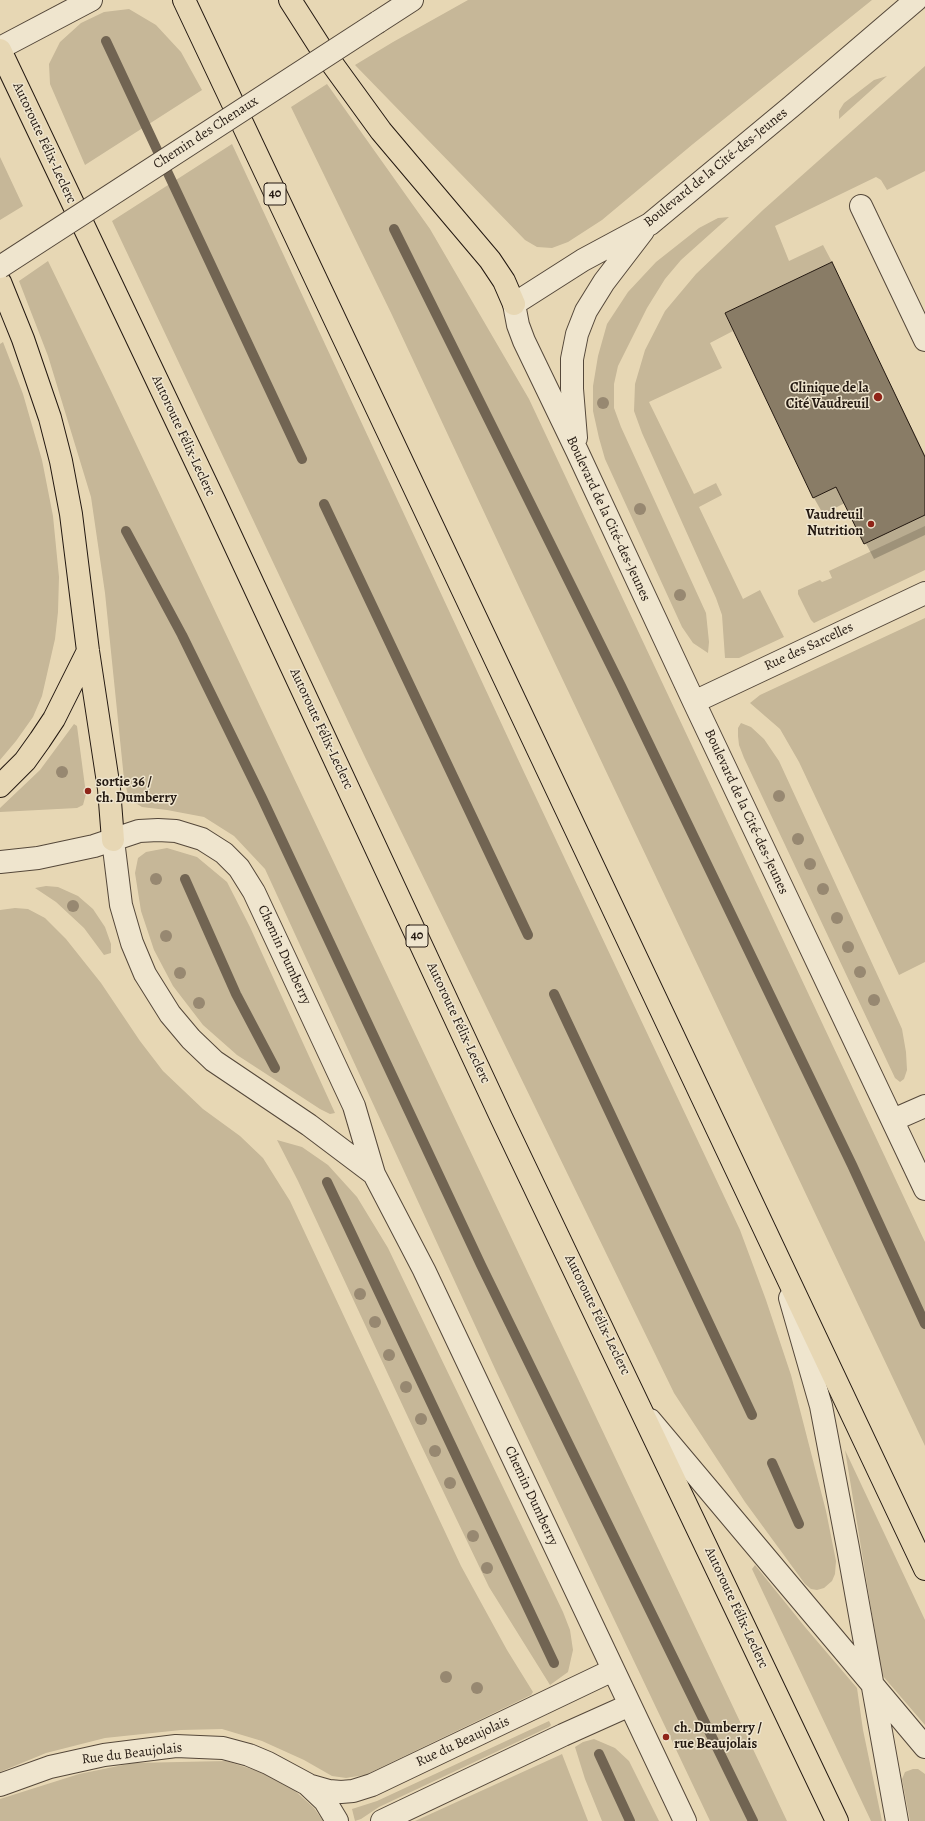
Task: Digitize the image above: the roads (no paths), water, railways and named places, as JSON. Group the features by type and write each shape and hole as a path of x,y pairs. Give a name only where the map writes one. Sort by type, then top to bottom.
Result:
{"highway":[{"name":"40","path":"184,0 925,1569"},
{"path":"290,0 320,47 381,131 490,260 504,281 514,304"},
{"name":"Autoroute Félix-Leclerc","path":"0,49 219,512 499,1112 644,1413 837,1821"},
{"path":"0,282 45,403 61,461 71,514 88,651 109,789 113,840"},
{"path":"0,786 25,761 54,719 88,651"}],"street":[{"path":"0,49 91,0"},
{"name":"Chemin des Chenaux","path":"0,267 412,0"},
{"name":"Boulevard de la Cité-des-Jeunes","path":"916,0 792,106 650,224 583,260 514,304 518,325 524,342 578,451 694,702 925,1188"},
{"path":"861,206 925,340"},
{"path":"578,451 572,389 572,359 577,334 586,311 604,282 650,224"},
{"name":"Rue des Sarcelles","path":"694,702 925,593"},
{"name":"Chemin Dumberry","path":"0,862 38,858 113,840 139,831 176,831 192,835 214,845 239,868 254,892 354,1106 374,1174 424,1270 685,1821"},
{"name":"Chemin Dumberry","path":"113,840 121,906 132,943 145,974 170,1014 191,1039 214,1061 309,1124 374,1174"},
{"path":"893,1120 925,1106"},
{"path":"780,1260 820,1406 897,1821"},
{"path":"644,1413 925,1747"},
{"name":"Rue du Beaujolais","path":"307,1784 329,1791 341,1792 353,1791 372,1785 613,1670"},
{"path":"382,1821 630,1705"},
{"name":"Rue du Beaujolais","path":"0,1786 50,1767 77,1760 132,1751 176,1746 223,1748 249,1755 287,1772 307,1784 325,1801 337,1821"}],"waterway":[{"path":"106,41 302,459"},
{"path":"394,229 621,686 852,1165 925,1324"},
{"path":"324,504 528,935"},
{"path":"126,531 182,635 262,798 481,1265 753,1821"},
{"path":"185,879 236,994 275,1068"},
{"path":"554,994 752,1415"},
{"path":"327,1182 554,1663"},
{"path":"772,1463 799,1524"},
{"path":"599,1754 630,1821"}],"place":[{"name":"Clinique de la Cité Vaudreuil","path":"878,397"},
{"name":"Vaudreuil Nutrition","path":"871,524"},
{"name":"sortie 36 / ch. Dumberry","path":"88,791"},
{"name":"ch. Dumberry / rue Beaujolais","path":"666,1737"}]}
